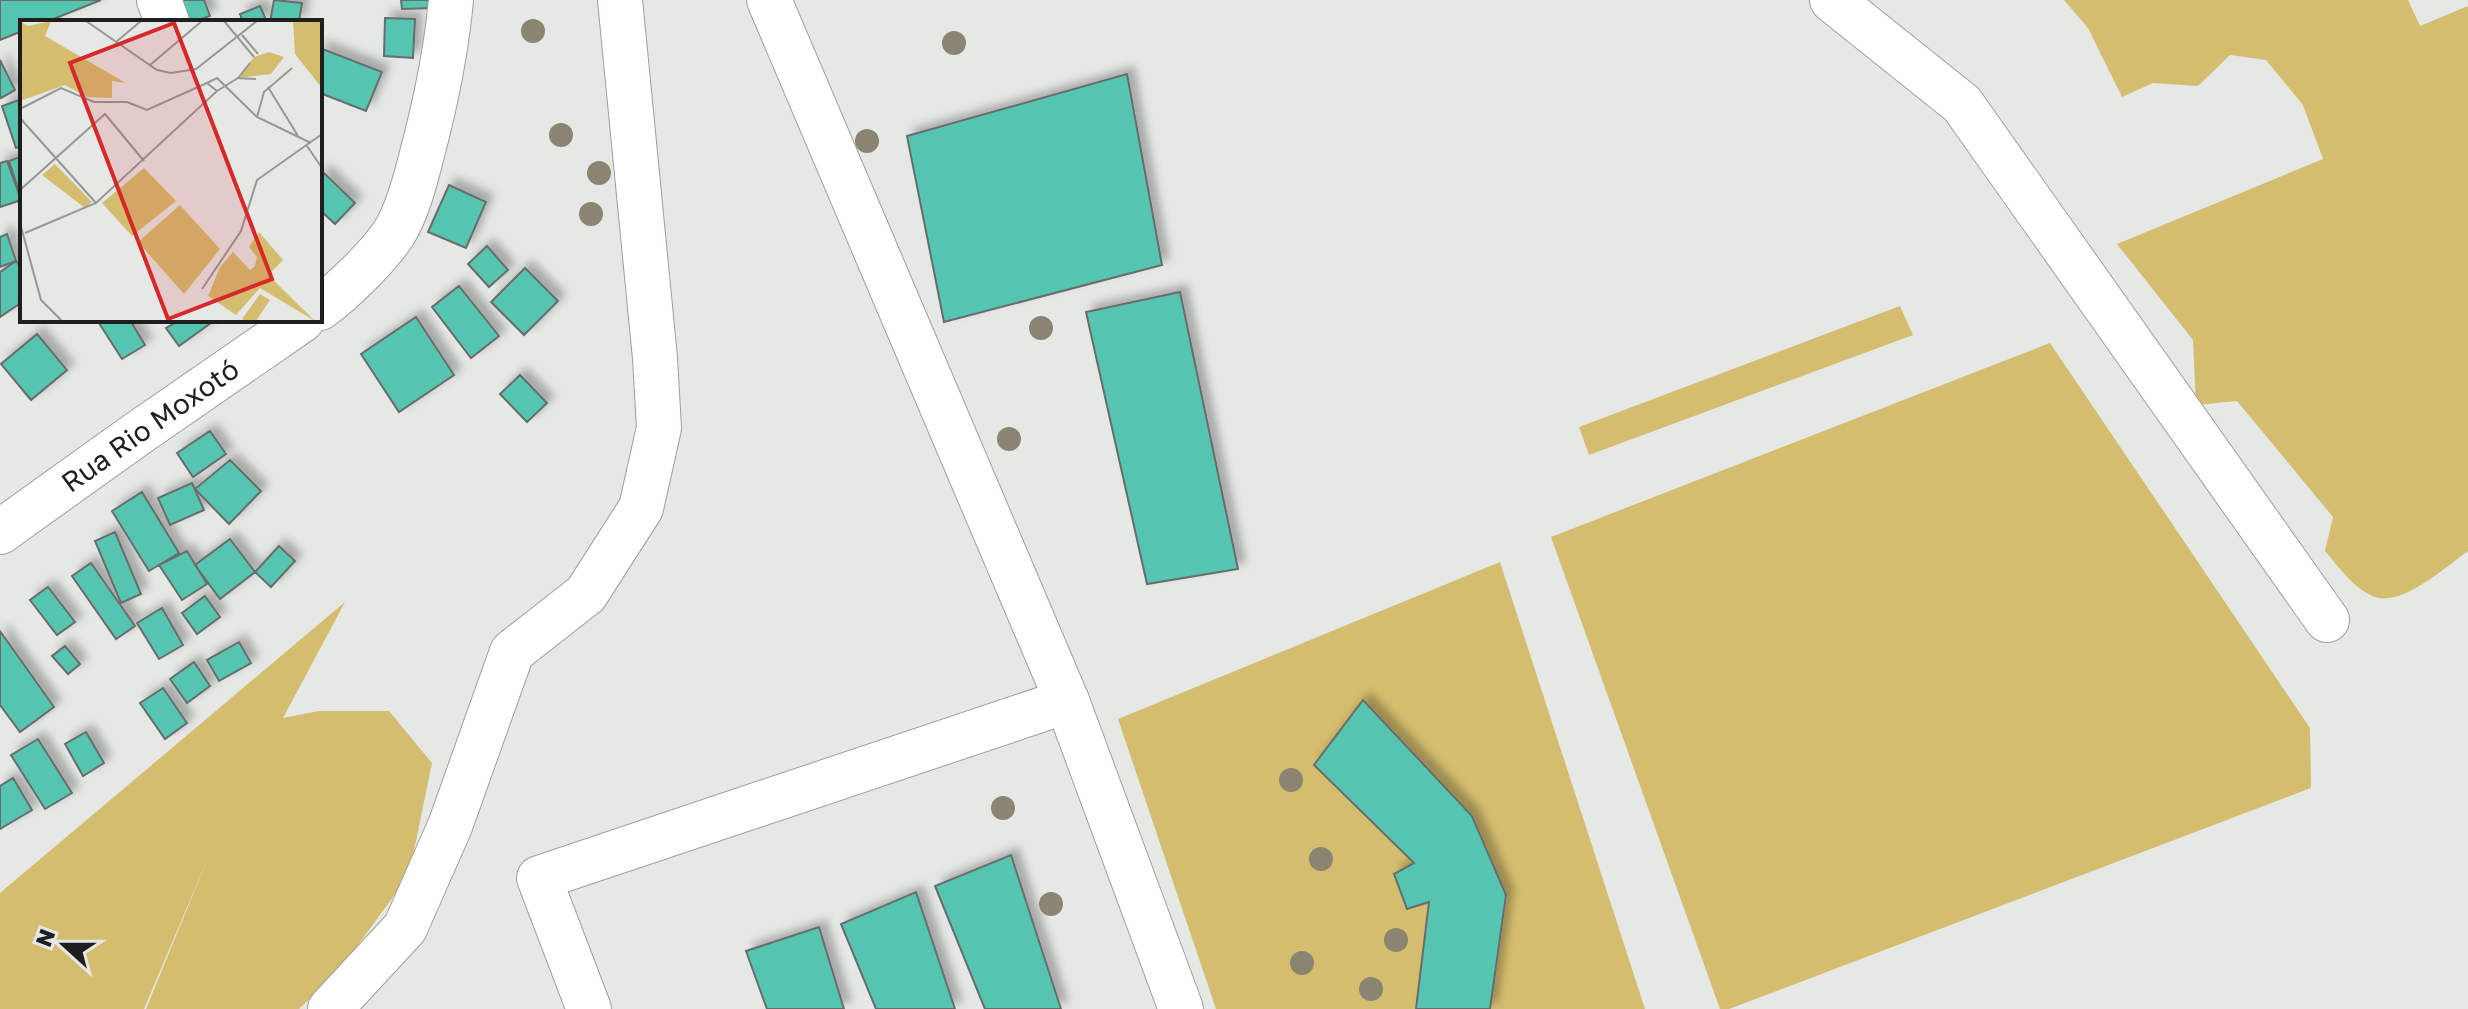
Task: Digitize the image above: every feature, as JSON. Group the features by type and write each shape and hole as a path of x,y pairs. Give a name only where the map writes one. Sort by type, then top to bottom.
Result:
{"street":[{"path":"159,0 166,20"},
{"path":"322,307 339,294 394,233 414,185 434,111 451,0"},
{"path":"330,1009 405,928 450,826 512,652 586,594 641,508 659,428 654,342 620,0"},
{"path":"769,0 1067,701 1181,1009"},
{"path":"1832,0 1962,104 2327,620"},
{"name":"Rua Rio Moxotó","path":"0,532 285,325"},
{"path":"589,1009 539,878 1067,701"}],"shaded area":[{"path":"2064,0 2408,0 2420,26 2468,6 2468,551 2421,585 2394,597 2381,598 2363,591 2346,575 2325,551 2333,517 2237,401 2196,405 2193,340 2117,244 2323,159 2303,105 2266,60 2230,55 2198,86 2153,83 2122,97 2088,28"},
{"path":"1900,306 1913,335 1589,455 1579,427"},
{"path":"2050,343 2310,728 2311,788 1729,1009 1720,1009 1551,537"},
{"path":"1500,562 1645,1009 1216,1009 1118,719"},
{"path":"345,602 283,718 319,711 389,711 432,763 409,875 339,971 299,1009 146,1009 210,853 144,1009 0,1009 0,893"}],"building":[{"path":"0,0 101,0 51,20 20,20 20,32 0,40"},
{"path":"185,0 204,0 210,16 199,20 174,20 170,6"},
{"path":"274,0 302,3 299,20 270,20"},
{"path":"401,0 434,0 434,8 402,9"},
{"path":"260,6 266,20 242,20 240,14"},
{"path":"385,18 415,19 413,58 384,56"},
{"path":"322,49 382,72 366,111 322,94"},
{"path":"0,60 15,90 1,98 0,96"},
{"path":"1127,74 1162,265 944,322 907,136"},
{"path":"20,100 20,147 16,148 2,106"},
{"path":"20,157 20,195 9,161"},
{"path":"7,161 20,200 0,207 0,163"},
{"path":"324,173 355,203 335,224 322,212"},
{"path":"449,185 486,202 466,248 428,232"},
{"path":"7,234 16,261 0,267 0,237"},
{"path":"487,246 508,270 489,287 468,264"},
{"path":"16,261 20,266 20,303 0,317 0,272"},
{"path":"525,268 558,301 524,335 491,302"},
{"path":"459,286 499,336 471,358 432,307"},
{"path":"1180,292 1238,569 1147,584 1086,312"},
{"path":"416,317 454,375 399,412 361,354"},
{"path":"98,322 131,322 145,345 122,359"},
{"path":"176,322 212,322 179,346 166,328"},
{"path":"37,334 67,370 31,400 1,364"},
{"path":"520,375 547,403 527,422 500,394"},
{"path":"210,431 226,454 193,477 177,453"},
{"path":"230,460 261,491 229,524 195,489"},
{"path":"192,483 204,510 170,525 158,498"},
{"path":"142,492 179,553 149,571 112,511"},
{"path":"115,532 141,594 121,603 95,541"},
{"path":"230,539 255,572 220,599 195,565"},
{"path":"279,546 295,561 271,587 255,572"},
{"path":"187,551 207,584 182,600 159,565"},
{"path":"91,563 135,626 116,639 72,576"},
{"path":"48,587 75,622 57,635 30,600"},
{"path":"205,596 220,617 197,634 182,613"},
{"path":"162,608 183,645 159,659 137,623"},
{"path":"0,631 54,707 20,732 0,705"},
{"path":"239,642 251,663 219,681 207,660"},
{"path":"65,646 80,664 68,674 52,656"},
{"path":"194,662 210,686 187,703 170,679"},
{"path":"163,688 187,723 165,739 140,703"},
{"path":"1363,700 1472,816 1506,895 1490,1009 1416,1009 1429,902 1407,909 1394,874 1414,863 1314,765"},
{"path":"86,732 104,763 83,776 65,744"},
{"path":"38,739 72,793 45,809 11,755"},
{"path":"13,778 32,810 0,829 0,786"},
{"path":"1011,855 1061,1009 985,1009 935,886"},
{"path":"916,892 955,1009 876,1009 841,924"},
{"path":"819,927 844,1009 767,1009 746,951"}]}
